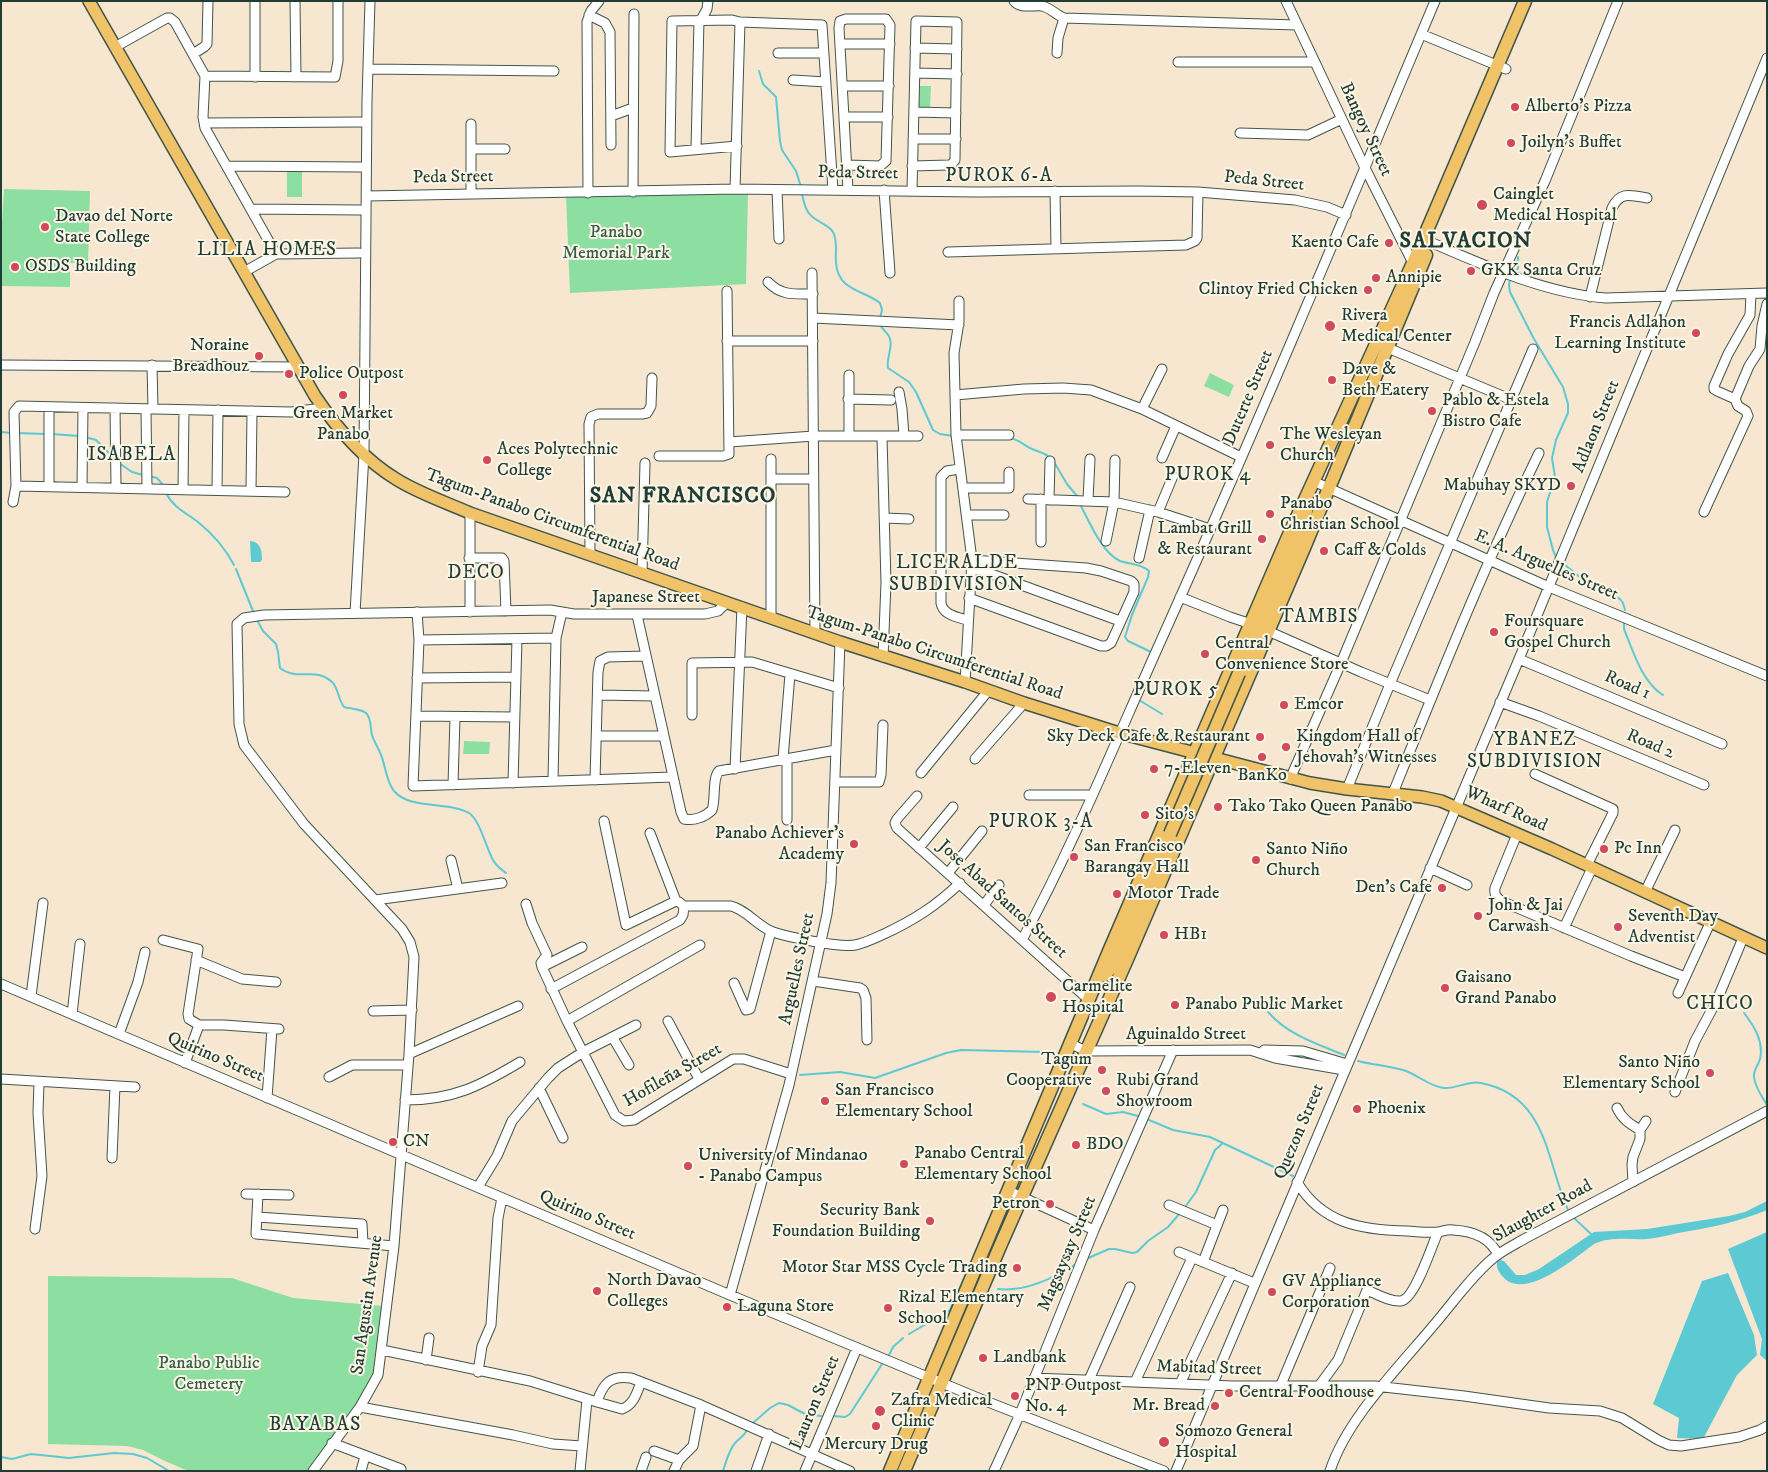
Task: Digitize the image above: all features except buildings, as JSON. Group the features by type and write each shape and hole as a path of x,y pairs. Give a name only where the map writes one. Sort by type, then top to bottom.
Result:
{"highway":[{"path":"1502,68 1525,1"},
{"path":"904,1471 1328,491 1370,389 1382,346 1427,241 1502,68 1535,1"},
{"path":"890,1471 1091,994 1312,484 1358,384 1382,346"},
{"path":"1358,384 1370,389"},
{"path":"1304,525 1312,484"},
{"path":"1091,994 1116,961 1304,525 1328,491"},
{"path":"1111,996 1116,961"}],"main road":[{"name":"Tagum-Panabo Circumferential Road","path":"89,1 323,408 356,447 395,479 413,489 470,513 882,657 965,682 1119,733 1213,759"},
{"name":"Wharf Road","path":"1213,759 1290,778 1347,789 1430,798 1456,806 1767,948"}],"street":[{"path":"193,54 207,44 208,1"},
{"path":"255,1 255,77"},
{"path":"295,1 296,77"},
{"path":"204,76 336,77 338,61 338,1"},
{"path":"355,613 364,454 370,1"},
{"path":"588,193 587,22 589,15 599,1"},
{"path":"696,150 700,20 707,9 708,1"},
{"path":"1014,1 1020,6 1049,8 1064,18 1297,25"},
{"name":"Bangoy Street","path":"1286,1 1365,168 1417,265"},
{"name":"Duterte Street","path":"1022,940 1092,796 1210,529 1346,215 1434,1"},
{"path":"1290,778 1341,663 1503,273 1554,158 1618,1"},
{"path":"633,192 634,14"},
{"path":"589,15 602,21 609,29 611,145"},
{"path":"115,46 163,20 170,18 175,22 204,76 204,123 208,135 276,254"},
{"path":"847,165 880,166 886,162 890,44 890,25 886,19 846,18 840,21 839,24 848,190"},
{"path":"1057,54 1058,38 1064,18"},
{"path":"737,146 670,152 672,20 732,20 822,26 833,190"},
{"path":"912,166 952,165 955,160 958,22 916,21 912,166 912,191"},
{"path":"736,189 740,22"},
{"path":"1421,34 1502,68"},
{"path":"840,44 890,44"},
{"path":"915,48 957,48"},
{"path":"778,53 824,53"},
{"name":"Adlaon Street","path":"1456,806 1549,587 1767,58"},
{"path":"1178,62 1315,62"},
{"path":"369,69 554,71"},
{"path":"915,73 957,74"},
{"path":"793,80 826,82"},
{"path":"842,86 889,86"},
{"path":"611,116 633,108"},
{"path":"914,112 956,112"},
{"path":"844,117 888,117"},
{"path":"1240,133 1308,135 1342,119"},
{"path":"204,123 361,122"},
{"path":"471,124 471,194"},
{"path":"913,139 956,139"},
{"path":"471,149 506,149"},
{"path":"227,166 361,167"},
{"name":"Peda Street","path":"367,196 736,189 1198,192 1295,200 1327,207 1346,215"},
{"path":"777,190 779,239"},
{"path":"884,190 890,273"},
{"path":"1055,191 1056,249"},
{"path":"948,252 1178,246 1191,244 1197,238 1198,192"},
{"path":"1590,297 1615,201 1621,196 1631,194 1647,198"},
{"path":"251,209 360,210"},
{"path":"1427,241 1503,273 1547,287 1590,297 1668,297 1767,293"},
{"path":"244,272 276,254 359,253"},
{"path":"812,274 815,633"},
{"path":"768,282 775,289 785,293 813,294"},
{"path":"659,456 723,456 728,454 728,291"},
{"path":"1704,512 1748,416 1746,411 1738,406 1735,399 1717,391 1714,389 1714,386 1728,354 1750,315 1751,294"},
{"path":"960,301 959,325 954,353 956,434 972,563 967,620 965,682"},
{"path":"1735,399 1749,366 1760,349 1763,318 1767,304"},
{"path":"813,318 959,325"},
{"path":"727,342 813,341"},
{"path":"1382,346 1512,400"},
{"path":"1347,789 1533,349"},
{"path":"1,365 298,367"},
{"path":"147,488 152,365"},
{"path":"1142,409 1162,369"},
{"path":"849,375 849,436"},
{"path":"590,555 589,424 591,417 598,414 647,413 651,406 652,378"},
{"path":"955,396 1024,389 1078,388 1106,394 1142,409 1241,457"},
{"path":"899,392 904,436"},
{"path":"848,399 892,400"},
{"path":"13,502 16,486 15,409 19,406 291,412 323,408"},
{"path":"49,407 49,486"},
{"path":"82,487 83,408"},
{"path":"115,408 116,487"},
{"path":"183,489 184,410"},
{"path":"217,490 218,410"},
{"path":"251,491 252,411"},
{"path":"1162,458 1176,426"},
{"path":"956,434 1009,435"},
{"path":"729,442 814,436 918,436"},
{"path":"882,437 886,583 882,657"},
{"path":"1393,793 1430,700 1539,452"},
{"path":"771,459 771,618"},
{"path":"1088,500 1090,459"},
{"path":"1106,541 1114,502 1115,460"},
{"path":"1041,542 1050,461"},
{"path":"642,573 645,463"},
{"path":"959,469 947,471 941,477 941,603 943,610 947,613 967,620"},
{"path":"962,488 1009,488 1009,472"},
{"path":"1139,558 1154,511 1173,476"},
{"path":"771,479 813,479"},
{"name":"E. A. Arguelles Street","path":"1312,484 1401,520 1549,587 1767,676"},
{"path":"16,486 285,492"},
{"path":"1028,499 1114,502 1154,511 1210,529"},
{"path":"470,513 470,612"},
{"path":"967,515 1004,515"},
{"path":"885,518 909,519"},
{"path":"470,558 502,558 504,561 506,611"},
{"path":"969,598 1101,646 1106,646 1111,643 1134,592 1134,584 1131,581 1086,568 972,563"},
{"path":"972,563 1120,621"},
{"path":"1180,597 1230,618 1251,624"},
{"name":"Japanese Street","path":"375,900 304,824 244,745 239,724 237,629 240,620 256,615 550,610 637,615 705,614 718,611 727,602"},
{"path":"735,769 742,607"},
{"path":"417,612 419,640 413,786 673,777"},
{"path":"553,781 556,638 562,612"},
{"path":"637,615 663,736 684,819 692,820 702,817 712,810 717,772 836,750"},
{"path":"1268,631 1430,700"},
{"path":"419,640 556,638"},
{"path":"513,783 517,639"},
{"name":"Arguelles Street","path":"730,1295 791,1074 827,914 831,883 836,782 840,642"},
{"path":"595,780 599,665 603,658 645,656"},
{"name":"Road 1","path":"1519,659 1722,744"},
{"path":"692,715 692,663 752,662 839,688"},
{"path":"787,820 785,759 790,674"},
{"path":"417,678 516,678"},
{"path":"921,773 988,691"},
{"path":"598,695 654,696"},
{"name":"Road 2","path":"1500,702 1539,716 1704,785"},
{"path":"974,759 1024,703"},
{"path":"416,716 514,717"},
{"path":"453,785 455,717"},
{"path":"836,782 879,782 881,775 883,725"},
{"path":"597,736 663,736"},
{"path":"1535,774 1613,809 1613,813 1564,928"},
{"path":"1029,795 1092,796"},
{"name":"Jose Abad Santos Street","path":"917,796 896,819 895,824 897,828 1022,940 1091,994"},
{"name":"Quezon Street","path":"1176,1471 1456,806"},
{"path":"919,848 953,808"},
{"path":"604,821 626,925 680,903 725,905 738,908 771,931 848,946 863,943 921,915 946,897 960,883"},
{"path":"1645,892 1675,830"},
{"path":"948,873 982,831"},
{"path":"551,989 680,920 683,915 680,903 650,834"},
{"path":"1517,834 1495,888 1496,898 1685,977"},
{"path":"450,860 458,889"},
{"path":"1430,868 1467,884"},
{"path":"375,900 502,883"},
{"path":"984,905 999,884"},
{"name":"San Agustin Avenue","path":"313,1471 360,1407 377,1380 394,1246 414,966 410,942 402,929 375,900"},
{"path":"31,996 43,903"},
{"path":"526,904 532,923 547,955 541,963 542,967 582,947"},
{"path":"1678,993 1710,922"},
{"path":"734,983 746,1010 750,1009 771,931"},
{"path":"1675,1092 1695,1041 1717,1000 1743,938"},
{"path":"163,940 196,948 199,951 188,1014 190,1019 199,1025 276,1029 268,1098"},
{"path":"72,1014 80,944"},
{"path":"567,1020 700,945"},
{"path":"119,1034 138,982 145,952"},
{"path":"196,960 242,979 276,982"},
{"name":"Hofileña Street","path":"542,967 551,989 615,1115 624,1122 634,1120 729,1061 739,1058 791,1074"},
{"path":"813,981 863,990 866,998 866,1040"},
{"name":"Quirino Street","path":"1,984 730,1295 942,1383 1164,1471"},
{"path":"409,1054 518,1006"},
{"path":"373,1011 412,1010"},
{"path":"668,1021 699,1079"},
{"path":"185,1063 199,1025"},
{"path":"478,1187 497,1156 512,1121 558,1068 583,1052 636,1025"},
{"path":"613,1038 629,1065"},
{"path":"1071,1044 1086,1051"},
{"name":"Magsaysay Street","path":"994,1471 1020,1414 1094,1230 1173,1050"},
{"name":"Aguinaldo Street","path":"1086,1051 1250,1050 1275,1058 1346,1067"},
{"name":"Aguinaldo Street","path":"1264,1050 1303,1051 1346,1067"},
{"path":"405,1100 438,1098 452,1095 488,1081 520,1062"},
{"path":"329,1077 352,1065 408,1065"},
{"path":"1,1079 135,1087"},
{"path":"35,1229 42,1176 38,1112 39,1082"},
{"path":"112,1158 115,1086"},
{"path":"539,1088 563,1138"},
{"path":"1617,1108 1620,1115 1640,1130"},
{"name":"Slaughter Road","path":"1330,1471 1346,1435 1382,1387 1479,1272 1498,1255 1767,1111"},
{"path":"1633,1182 1632,1165 1640,1139 1640,1130 1646,1121"},
{"path":"1297,1182 1305,1195 1316,1206 1333,1217 1358,1227 1388,1231 1438,1232 1452,1230 1474,1234 1490,1242 1498,1255"},
{"path":"1009,1191 1094,1230"},
{"path":"246,1194 289,1194"},
{"path":"258,1194 256,1234 394,1246"},
{"path":"478,1372 482,1346 492,1318 498,1218 502,1198"},
{"path":"1169,1204 1217,1225"},
{"path":"1203,1262 1223,1210"},
{"path":"257,1217 362,1224 363,1244"},
{"path":"1318,1386 1338,1360 1367,1290 1393,1300 1408,1298 1415,1288 1438,1232"},
{"path":"1178,1252 1254,1283"},
{"path":"1135,1382 1192,1258"},
{"path":"1280,1387 1330,1268"},
{"path":"1180,1384 1232,1274"},
{"path":"1089,1380 1130,1287"},
{"path":"426,1360 429,1338"},
{"name":"Lauron Street","path":"805,1471 857,1348"},
{"path":"382,1350 530,1382 622,1409 632,1401 641,1382"},
{"path":"597,1402 602,1390 611,1379 626,1377 701,1405 850,1471"},
{"name":"Mabitad Street","path":"1034,1378 1211,1386 1368,1385 1549,1408 1600,1411 1622,1418 1669,1445 1680,1446 1739,1437 1767,1426"},
{"path":"580,1471 587,1400"},
{"path":"674,1471 679,1460 693,1446 701,1405"},
{"path":"360,1407 513,1434 553,1444 582,1446"},
{"path":"756,1471 769,1434"},
{"path":"332,1443 401,1469"},
{"path":"654,1451 679,1460"},
{"path":"361,1471 366,1456"},
{"path":"642,1471 646,1457"}],"green space":[{"path":"918,86 931,86 930,109 918,109"},
{"path":"287,171 302,171 302,197 287,197"},
{"name":"Davao del Norte State College","path":"4,189 90,191 88,263 70,263 70,287 1,286"},
{"name":"Panabo Memorial Park","path":"748,191 746,284 570,293 566,196"},
{"path":"1210,373 1234,385 1229,397 1204,386"},
{"path":"464,741 490,742 489,754 463,754"},
{"name":"Panabo Public Cemetery","path":"48,1276 232,1278 293,1298 383,1306 373,1378 365,1393 307,1471 188,1471 143,1450 127,1446 48,1444"}],"water":[{"path":"250,541 259,545 262,553 262,560 260,562 251,562"},
{"path":"1767,1201 1767,1210 1723,1224 1651,1239 1614,1239 1594,1244 1551,1274 1526,1284 1515,1284 1505,1279 1497,1267 1497,1262 1500,1260 1504,1261 1516,1275 1525,1275 1539,1269 1594,1232 1647,1229 1729,1216 1745,1212"},
{"path":"1767,1232 1767,1361 1760,1355 1762,1339 1728,1249"},
{"path":"1728,1273 1754,1335 1757,1355 1737,1375 1703,1439 1677,1438 1679,1418 1653,1404 1702,1281"}],"waterway":[{"path":"759,71 763,84 776,97 782,150 796,171 801,187"},
{"path":"802,194 806,208 811,216 829,228 835,235 836,263 841,279 853,289 880,303 882,310 880,318"},
{"path":"1514,273 1518,268 1518,257"},
{"path":"1510,279 1510,292 1534,339 1563,387 1568,404 1568,413 1556,440 1552,458 1555,477 1547,502 1547,527 1556,557"},
{"path":"881,326 891,343 888,368 909,382 916,392 933,430 940,434 953,436"},
{"path":"1,432 11,433"},
{"path":"17,433 45,434"},
{"path":"52,434 79,436"},
{"path":"85,437 96,440 113,457"},
{"path":"1009,438 1051,458"},
{"path":"1054,462 1067,484 1077,496"},
{"path":"119,463 132,472 143,475"},
{"path":"149,476 157,478 163,485"},
{"path":"166,493 176,506 214,536 234,565"},
{"path":"1080,504 1097,536 1113,557 1149,571 1125,637 1128,641 1151,652"},
{"path":"1565,565 1586,582 1620,599 1625,610"},
{"path":"236,569 253,611"},
{"path":"256,618 263,631 276,644 280,668 293,674 313,674 326,677 334,684 344,707 359,710 368,715 373,738 383,760 389,783 394,791 409,801 450,807 469,813 480,828 494,862 506,873"},
{"path":"1624,622 1624,629 1639,665 1649,682 1663,695"},
{"path":"1139,700 1162,714"},
{"path":"1268,1012 1294,1033 1313,1043 1344,1055"},
{"path":"1744,1013 1755,1029 1761,1046 1760,1059 1754,1077 1757,1088 1767,1105"},
{"path":"800,1075 840,1072 875,1078 946,1053 961,1050 1045,1052"},
{"path":"1358,1061 1406,1071 1430,1084 1444,1088 1476,1082 1481,1083 1503,1090 1520,1101 1532,1116 1541,1133 1568,1210"},
{"path":"1083,1104 1106,1114 1123,1112 1138,1116"},
{"path":"1149,1120 1173,1130 1210,1137 1293,1176"},
{"path":"1185,1207 1196,1192 1215,1150 1223,1143"},
{"path":"1086,1259 1109,1249 1132,1253 1137,1252 1148,1241 1168,1227 1180,1213"},
{"path":"1573,1217 1592,1235"},
{"path":"998,1289 1018,1288 1039,1283 1076,1264"},
{"path":"909,1334 950,1310 965,1276"},
{"path":"889,1355 893,1347 903,1338"},
{"path":"834,1416 845,1417 850,1414 882,1364"},
{"path":"753,1423 770,1408 779,1403 788,1405 805,1414 821,1416"},
{"path":"723,1471 733,1446 747,1430"},
{"path":"1,1457 12,1459 31,1454 69,1458 114,1453 133,1454 147,1458 169,1471"}],"place":[{"name":"Alberto's Pizza","path":"1515,107"},
{"name":"Joilyn's Buffet","path":"1511,143"},
{"name":"Cainglet Medical Hospital","path":"1482,205"},
{"name":"Davao del Norte State College","path":"45,227"},
{"name":"Kaento Cafe","path":"1389,243"},
{"name":"OSDS Building","path":"15,267"},
{"name":"GKK Santa Cruz","path":"1471,271"},
{"name":"Annipie","path":"1376,278"},
{"name":"Clintoy Fried Chicken","path":"1368,290"},
{"name":"Rivera Medical Center","path":"1330,326"},
{"name":"Francis Adlahon Learning Institute","path":"1696,333"},
{"name":"Noraine Breadhouz","path":"259,356"},
{"name":"Police Outpost","path":"289,374"},
{"name":"Dave & Beth Eatery","path":"1332,380"},
{"name":"Green Market Panabo","path":"343,395"},
{"name":"Pablo & Estela Bistro Cafe","path":"1432,411"},
{"name":"The Wesleyan Church","path":"1270,445"},
{"name":"Aces Polytechnic College","path":"487,460"},
{"name":"Mabuhay SKYD","path":"1571,486"},
{"name":"Panabo Christian School","path":"1270,514"},
{"name":"Lambat Grill & Restaurant","path":"1262,539"},
{"name":"Caff & Colds","path":"1324,551"},
{"name":"Foursquare Gospel Church","path":"1494,632"},
{"name":"Central Convenience Store","path":"1205,654"},
{"name":"Emcor","path":"1284,705"},
{"name":"Sky Deck Cafe & Restaurant","path":"1260,737"},
{"name":"Kingdom Hall of Jehovah's Witnesses","path":"1286,747"},
{"name":"BanKo","path":"1262,757"},
{"name":"7-Eleven","path":"1154,769"},
{"name":"Tako Tako Queen Panabo","path":"1218,807"},
{"name":"Sito's","path":"1145,815"},
{"name":"Panabo Achiever's Academy","path":"854,844"},
{"name":"Pc Inn","path":"1604,849"},
{"name":"San Francisco Barangay Hall","path":"1074,857"},
{"name":"Santo Niño Church","path":"1256,860"},
{"name":"Den's Cafe","path":"1442,888"},
{"name":"Motor Trade","path":"1117,894"},
{"name":"John & Jai Carwash","path":"1478,916"},
{"name":"Seventh Day Adventist","path":"1618,927"},
{"name":"HB1","path":"1164,935"},
{"name":"Gaisano Grand Panabo","path":"1445,988"},
{"name":"Carmelite Hospital","path":"1051,997"},
{"name":"Panabo Public Market","path":"1175,1005"},
{"name":"Tagum Cooperative","path":"1102,1070"},
{"name":"Santo Niño Elementary School","path":"1710,1073"},
{"name":"Rubi Grand Showroom","path":"1106,1091"},
{"name":"San Francisco Elementary School","path":"825,1101"},
{"name":"Phoenix","path":"1357,1109"},
{"name":"CN","path":"393,1142"},
{"name":"BDO","path":"1076,1145"},
{"name":"Panabo Central Elementary School","path":"904,1164"},
{"name":"University of Mindanao - Panabo Campus","path":"688,1166"},
{"name":"Petron","path":"1050,1204"},
{"name":"Security Bank Foundation Building","path":"930,1221"},
{"name":"Motor Star MSS Cycle Trading","path":"1017,1268"},
{"name":"North Davao Colleges","path":"597,1291"},
{"name":"GV Appliance Corporation","path":"1272,1292"},
{"name":"Laguna Store","path":"727,1307"},
{"name":"Rizal Elementary School","path":"888,1308"},
{"name":"Landbank","path":"983,1358"},
{"name":"Central Foodhouse","path":"1229,1393"},
{"name":"PNP Outpost No. 4","path":"1015,1396"},
{"name":"Mr. Bread","path":"1215,1406"},
{"name":"Zafra Medical Clinic","path":"880,1411"},
{"name":"Mercury Drug","path":"876,1426"},
{"name":"Somozo General Hospital","path":"1164,1442"}],"district":[{"name":"PUROK 6-A","path":"999,177"},
{"name":"SALVACION","path":"1466,242"},
{"name":"LILIA HOMES","path":"267,251"},
{"name":"ISABELA","path":"132,456"},
{"name":"PUROK 4","path":"1208,476"},
{"name":"SAN FRANCISCO","path":"683,497"},
{"name":"DECO","path":"476,574"},
{"name":"LICERALDE SUBDIVISION","path":"957,575"},
{"name":"TAMBIS","path":"1319,618"},
{"name":"PUROK 5","path":"1176,691"},
{"name":"YBANEZ SUBDIVISION","path":"1535,752"},
{"name":"PUROK 3-A","path":"1041,823"},
{"name":"CHICO","path":"1720,1005"},
{"name":"BAYABAS","path":"315,1426"}]}
